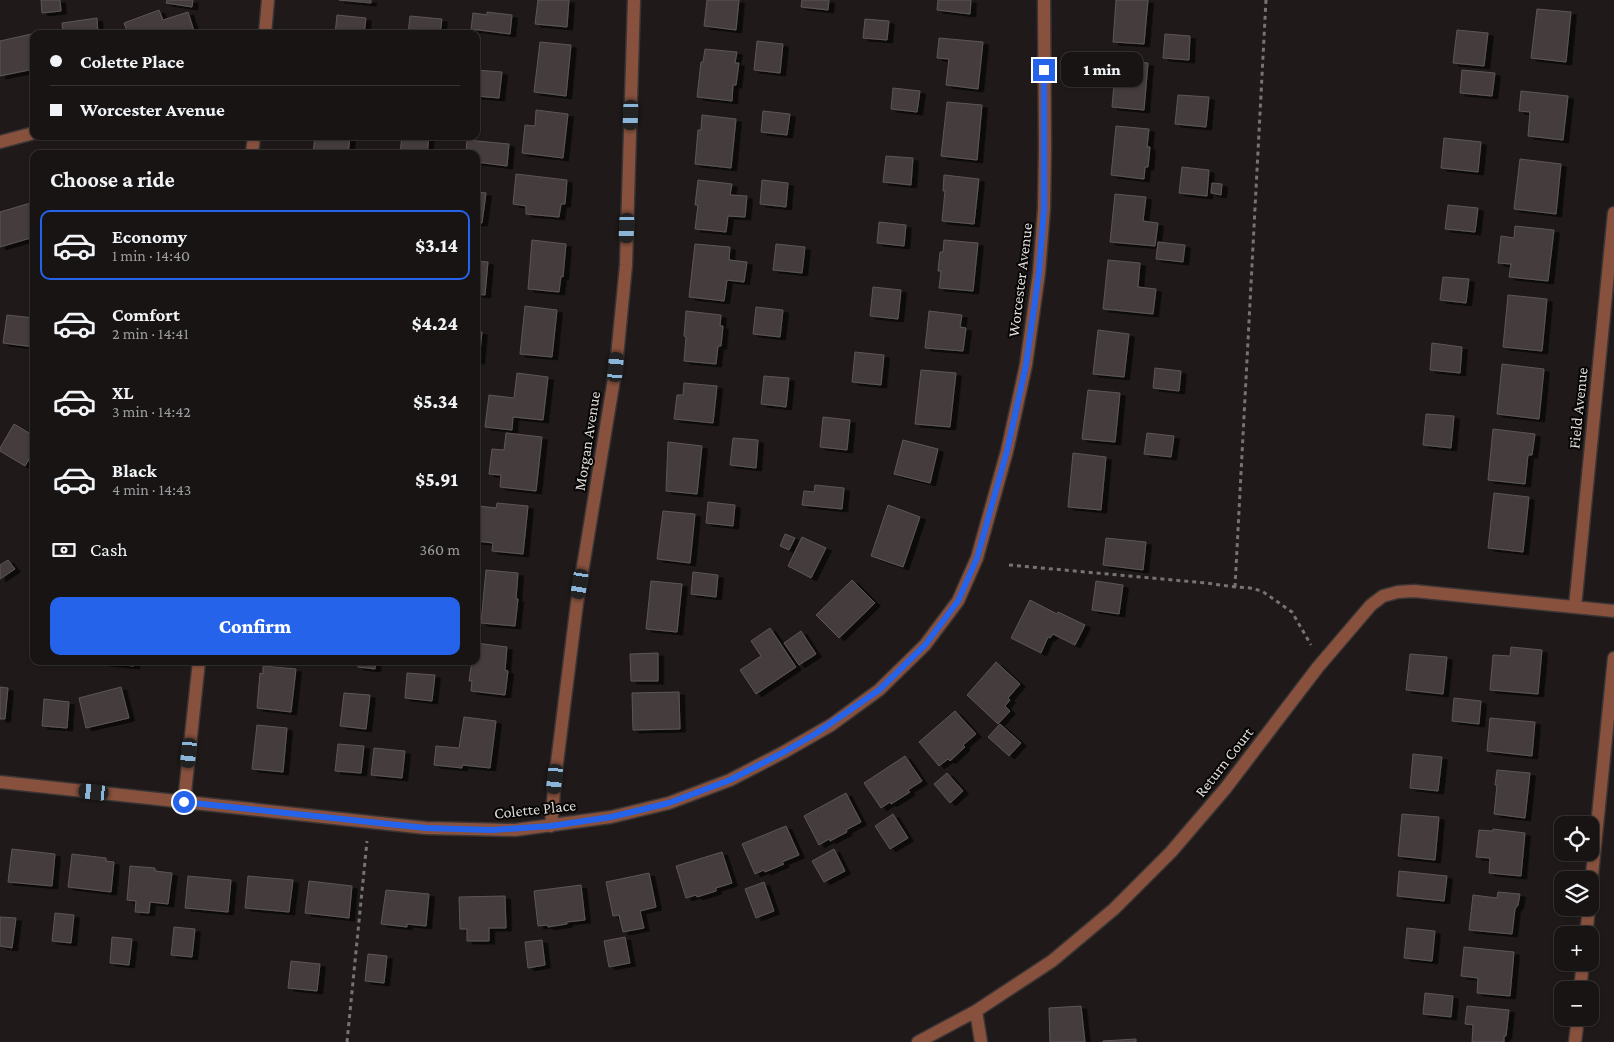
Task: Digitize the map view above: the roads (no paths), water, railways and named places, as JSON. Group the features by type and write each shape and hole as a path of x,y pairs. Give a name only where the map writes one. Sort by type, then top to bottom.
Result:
{"street":[{"path":"265,30 268,0"},
{"name":"Morgan Avenue","path":"551,826 577,603 616,367 626,265 634,0"},
{"name":"Worcester Avenue","path":"977,558 1007,451 1026,365 1039,272 1045,164 1044,0"},
{"path":"0,142 30,134"},
{"name":"Field Avenue","path":"1575,607 1614,213"},
{"name":"Colette Place","path":"0,782 426,828 492,830 551,826 611,817 669,803 730,780 784,752 831,724 879,690 925,645 958,601 977,558"},
{"name":"Return Court","path":"918,1042 976,1011 1052,961 1114,909 1171,852 1225,789 1318,667 1371,605 1383,596 1398,592 1414,591 1614,611"},
{"path":"1592,871 1614,658"},
{"path":"184,802 199,665"},
{"path":"976,1011 981,1042"},
{"path":"1575,1042 1577,1026"}]}
